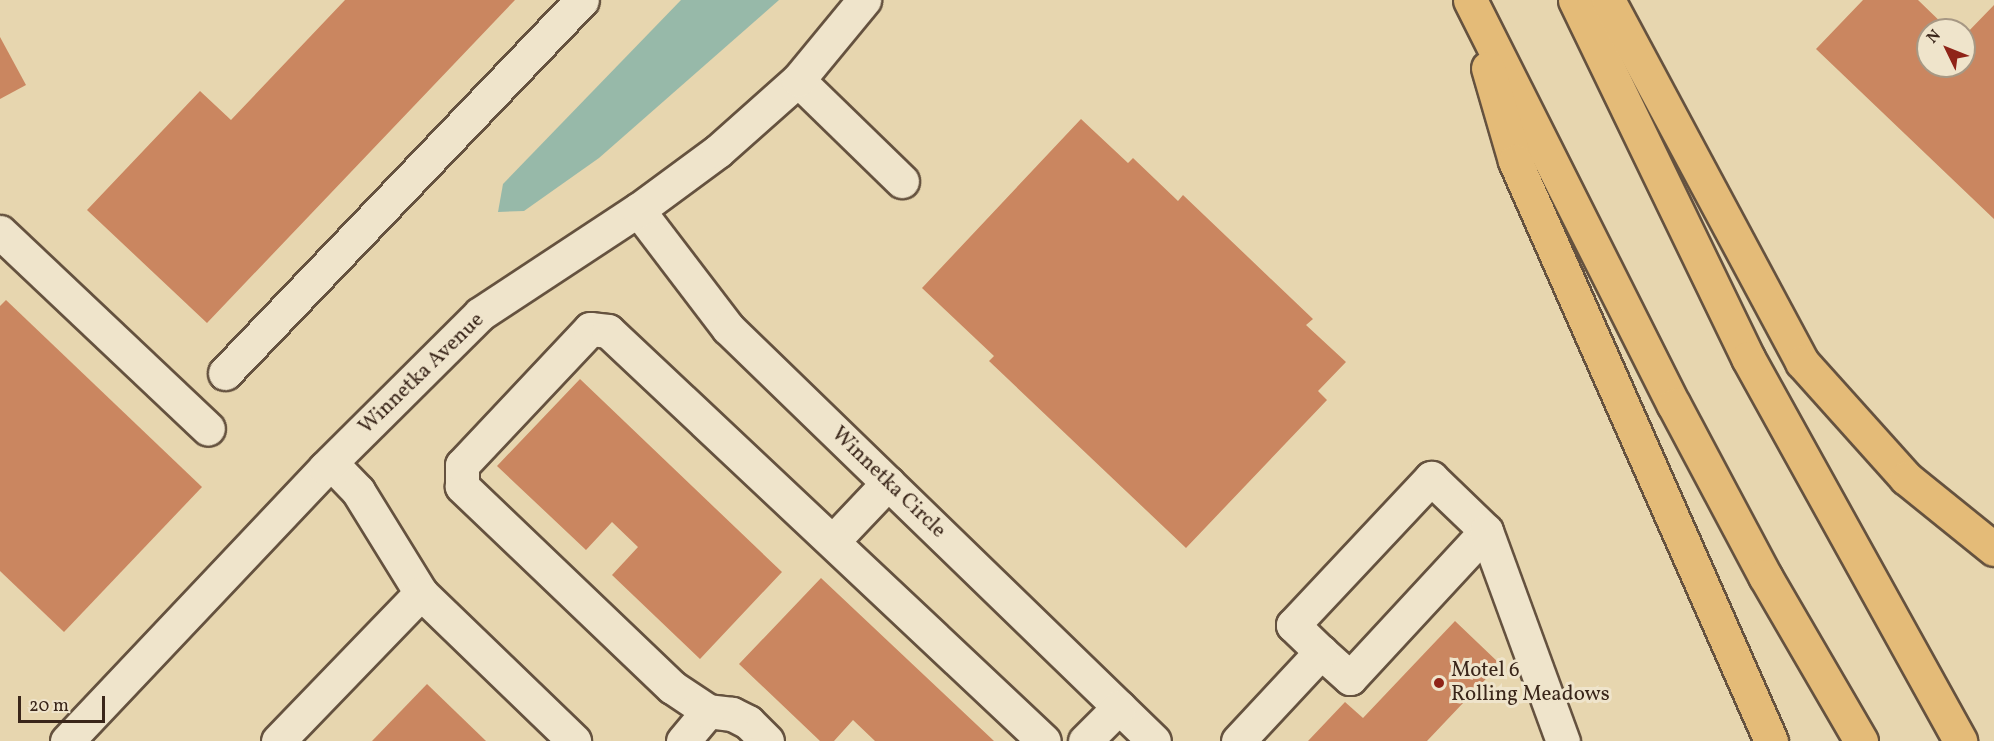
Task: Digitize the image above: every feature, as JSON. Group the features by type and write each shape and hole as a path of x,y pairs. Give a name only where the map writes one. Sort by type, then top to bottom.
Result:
{"highway":[{"path":"1469,0 1515,161 1771,741"},
{"path":"1469,0 1674,405 1766,576 1861,741"},
{"path":"1575,0 1748,358 1960,741"},
{"path":"1608,0 1802,363 1906,478 1994,549"}],"street":[{"path":"225,373 582,0"},
{"name":"Winnetka Avenue","path":"67,741 331,463 480,314 638,210 718,151 798,80 864,0"},
{"path":"798,80 902,181"},
{"name":"Winnetka Circle","path":"638,210 728,328 1154,741"},
{"path":"0,232 208,429"},
{"path":"766,741 748,722 732,714 708,711 672,687 462,486 462,465 590,329 608,331 1044,741"},
{"path":"331,463 357,490 421,593 574,741"},
{"path":"1486,531 1350,678 1293,625 1431,477 1486,531 1563,741"},
{"path":"833,541 888,483"},
{"path":"278,741 421,593"},
{"path":"1238,741 1322,652"},
{"path":"1085,741 1119,707"},
{"path":"683,741 708,711"}],"shaded area":[{"path":"681,0 779,0 599,158 524,211 498,212 503,184"}],"building":[{"path":"345,0 515,0 207,323 87,210 200,91 231,120"},
{"path":"1863,0 1918,0 1937,18 1916,18 1916,78 1976,78 1976,24 1994,5 1994,219 1816,49"},
{"path":"0,37 26,85 0,99"},
{"path":"1081,119 1128,163 1133,158 1178,201 1183,195 1313,319 1306,325 1346,362 1318,391 1327,400 1186,548 989,361 994,356 922,288"},
{"path":"6,300 202,487 64,632 0,571 0,306"},
{"path":"580,379 782,572 700,659 612,575 638,547 612,522 586,550 497,466"},
{"path":"821,578 994,741 875,741 853,720 834,741 820,741 739,664"},
{"name":"Motel 6 Rolling Meadows","path":"1455,621 1500,664 1427,741 1308,741 1345,702 1363,718"},
{"path":"427,684 486,741 372,741"}],"place":[{"name":"Motel 6 Rolling Meadows","path":"1439,683"}]}
